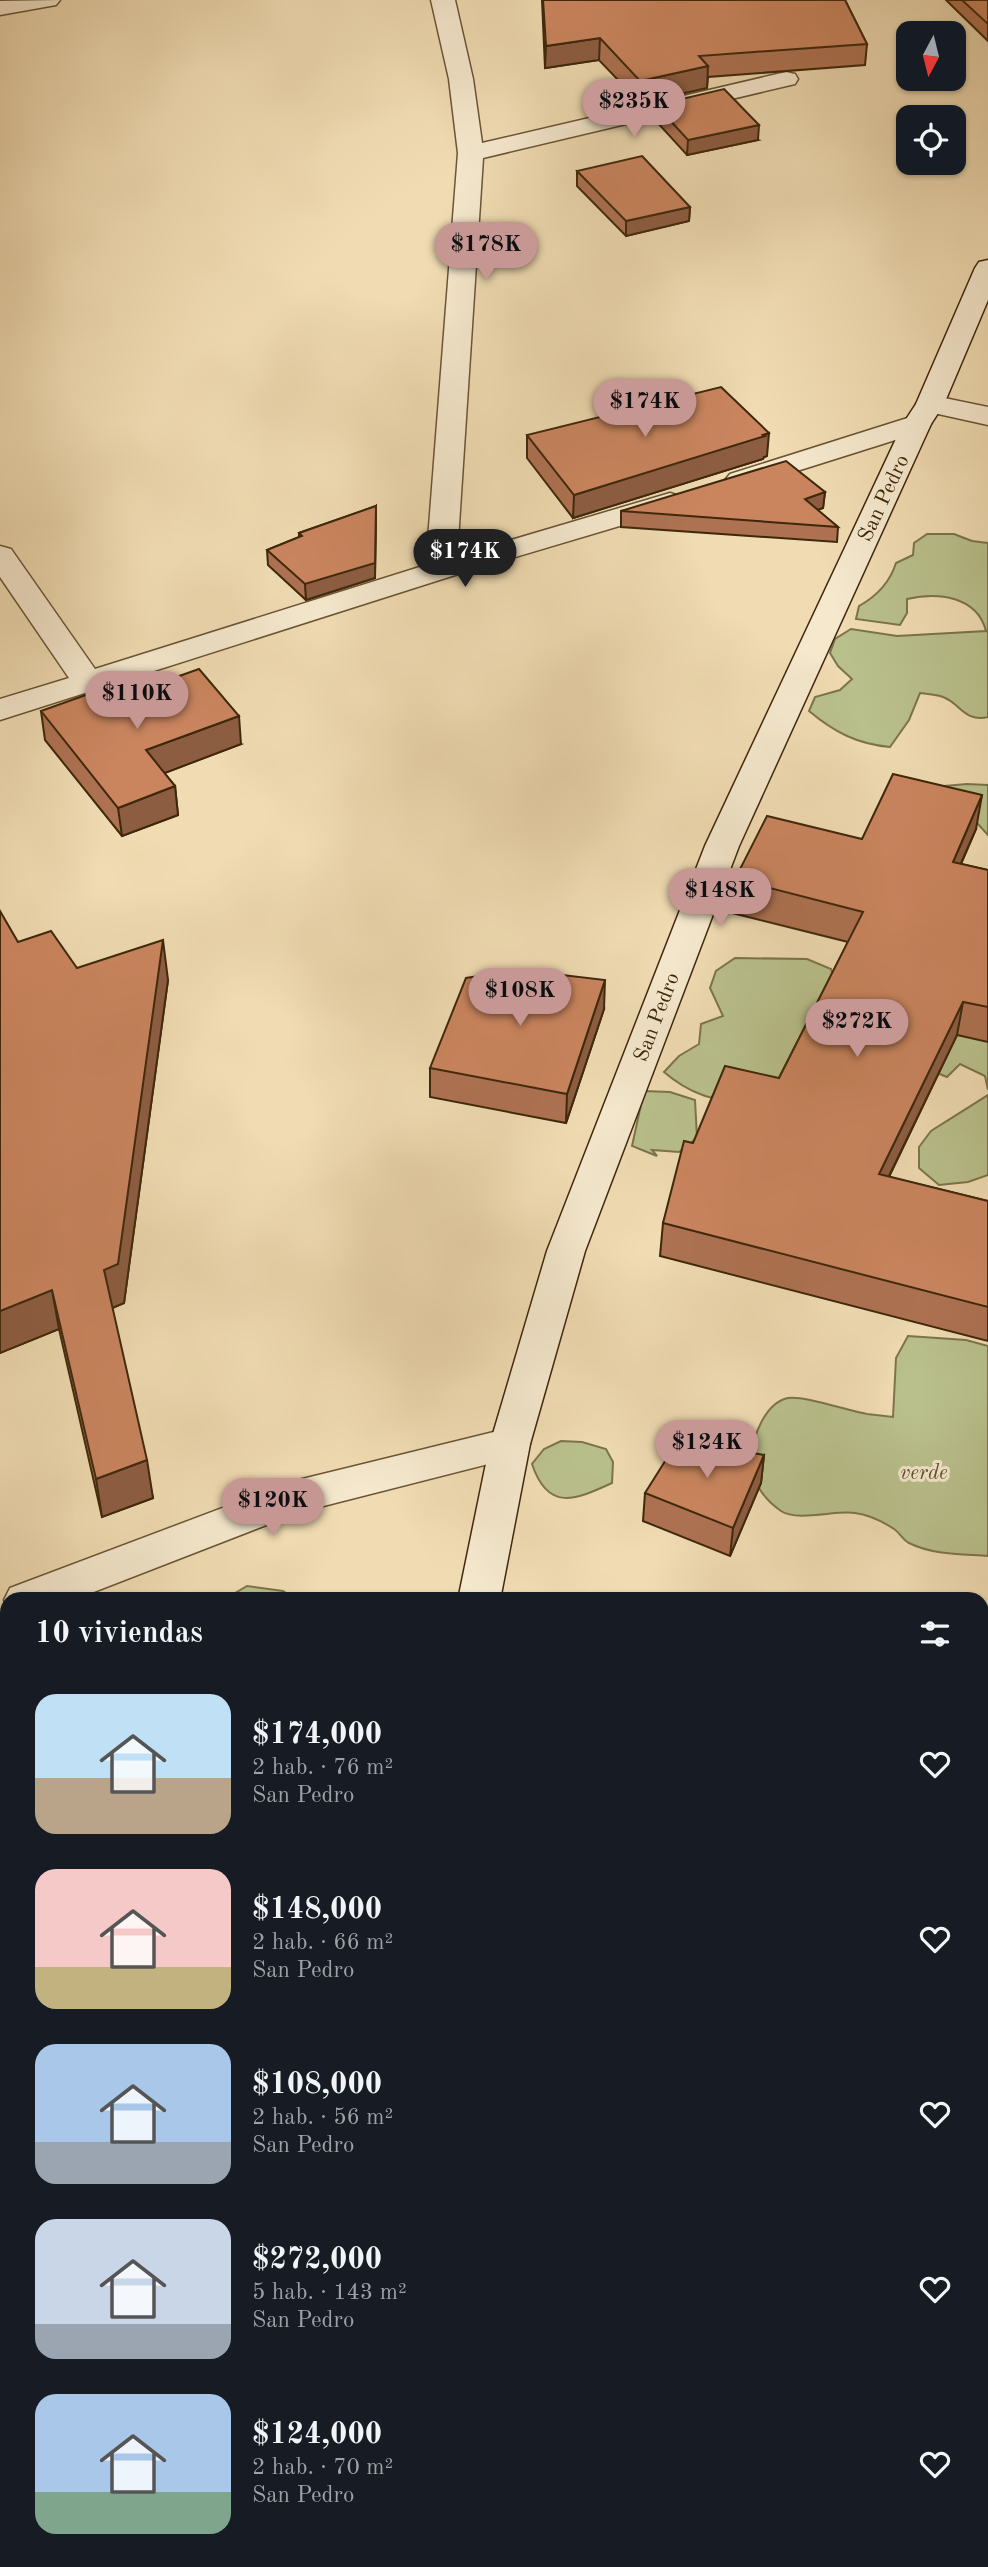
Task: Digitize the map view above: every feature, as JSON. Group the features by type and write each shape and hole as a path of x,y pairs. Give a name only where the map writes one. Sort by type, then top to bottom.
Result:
{"street":[{"path":"0,8 48,0"},
{"path":"441,570 471,153 461,79 443,0"},
{"path":"471,153 786,79"},
{"name":"San Pedro","path":"481,1592 510,1444 566,1251 722,846 988,268"},
{"path":"0,710 441,570 708,490 923,414 988,416"},
{"path":"0,555 88,682"},
{"path":"46,1592 294,1496 510,1444"}],"green space":[{"path":"927,534 954,534 972,541 988,543 988,717 968,715 943,697 920,693 909,720 890,747 856,740 837,731 809,711 815,697 840,690 852,679 838,666 830,653 835,639 851,629 897,636 986,631 974,610 955,599 943,597 907,599 907,613 900,625 856,619 859,606 882,588 896,563 913,555 914,543"},
{"path":"988,785 988,835 943,786"},
{"path":"735,958 807,959 831,969 837,986 818,1049 756,1107 697,1093 664,1072 679,1056 699,1044 701,1024 723,1016 710,988 716,971"},
{"path":"988,1028 988,1090 985,1076 960,1064 947,1077 920,1066 924,1030"},
{"path":"644,1091 670,1092 695,1100 697,1138 679,1152 652,1150 657,1156 632,1146"},
{"path":"988,1095 988,1175 968,1182 939,1185 919,1168 919,1147 931,1131"},
{"name":"verde","path":"908,1336 966,1340 988,1346 988,1556 948,1553 918,1547 907,1542 885,1523 860,1514 788,1514 769,1501 755,1481 751,1465 754,1440 767,1413 780,1401 788,1398 804,1399 867,1414 893,1417 896,1358"},
{"path":"561,1441 582,1442 606,1449 613,1462 612,1483 575,1497 555,1496 546,1490 532,1464 544,1449"},
{"path":"247,1586 284,1592 237,1592"}],"building":[{"path":"543,0 845,0 867,44 699,56 708,66 640,81 600,38 546,46"},
{"path":"962,0 988,0 988,24"},
{"path":"724,89 759,125 688,140 656,105"},
{"path":"642,156 690,207 626,221 577,171"},
{"path":"721,387 769,433 574,495 527,435"},
{"path":"786,461 825,492 805,499 838,527 621,511"},
{"path":"376,506 375,563 305,584 267,550 302,536 299,533"},
{"path":"199,669 239,716 146,750 175,786 118,808 41,711 97,691 106,702"},
{"path":"893,774 982,795 953,862 988,870 988,1007 963,1002 879,1174 988,1201 988,1307 663,1223 684,1141 693,1143 725,1066 779,1078 863,912 735,879 767,816 862,839"},
{"path":"0,911 18,942 51,931 77,968 163,940 118,1264 104,1270 147,1460 96,1479 52,1290 0,1311"},
{"path":"520,970 605,980 567,1094 430,1068 466,978"},
{"path":"679,1439 764,1455 733,1528 645,1493"}]}
